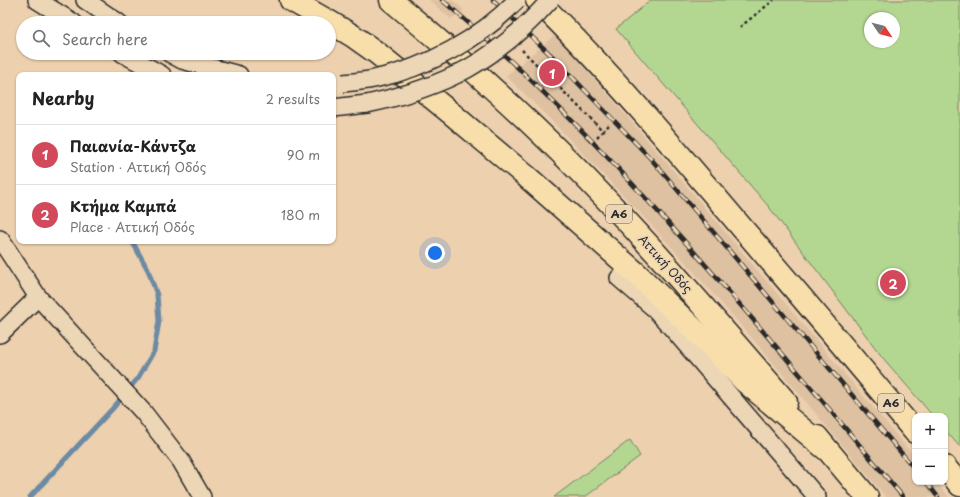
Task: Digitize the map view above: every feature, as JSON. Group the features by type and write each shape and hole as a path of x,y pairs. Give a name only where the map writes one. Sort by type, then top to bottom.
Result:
{"highway":[{"path":"291,0 319,16"},
{"name":"Αττική Οδός","path":"391,0 496,91 568,160 640,236 867,497"},
{"name":"Α6","path":"537,0 566,28 686,161 912,428"},
{"path":"542,0 566,28"},
{"path":"336,26 377,53 526,176 678,312 742,380 826,449"},
{"path":"948,471 960,485"}],"street":[{"path":"37,0 63,16"},
{"path":"85,0 109,16"},
{"path":"338,84 375,79 405,70 435,58 472,38 517,0"},
{"path":"336,108 367,104 415,92 440,83 470,68 511,40 550,0"},
{"path":"135,60 157,72"},
{"path":"182,60 228,72"},
{"path":"0,239 38,297 144,413 181,461 202,497"},
{"path":"619,278 654,309 672,328 817,497"},
{"path":"0,334 38,297"}],"path":[{"path":"740,27 774,0"},
{"path":"511,40 604,131"},
{"path":"597,137 610,124"}],"shaded area":[{"path":"429,0 452,0 464,10 451,19"},
{"path":"556,34 912,453 912,485 939,485 949,497 886,497 758,345 687,264 549,118 506,76"}],"green space":[{"path":"651,0 960,0 960,447 948,433 948,413 930,413 883,358 769,207 616,29"},
{"path":"630,440 640,456 585,497 554,497"}],"waterway":[{"path":"30,497 114,407 138,378 154,351 159,321 157,295 148,270 134,244"}],"railway":[{"path":"442,0 511,61 609,159 753,319 903,497"},
{"path":"493,0 553,57 652,160 912,465"},
{"path":"928,485 938,497"}],"place":[{"name":"Παιανία-Κάντζα","path":"552,73"},
{"name":"Kτήμα Καμπά","path":"893,283"}]}
